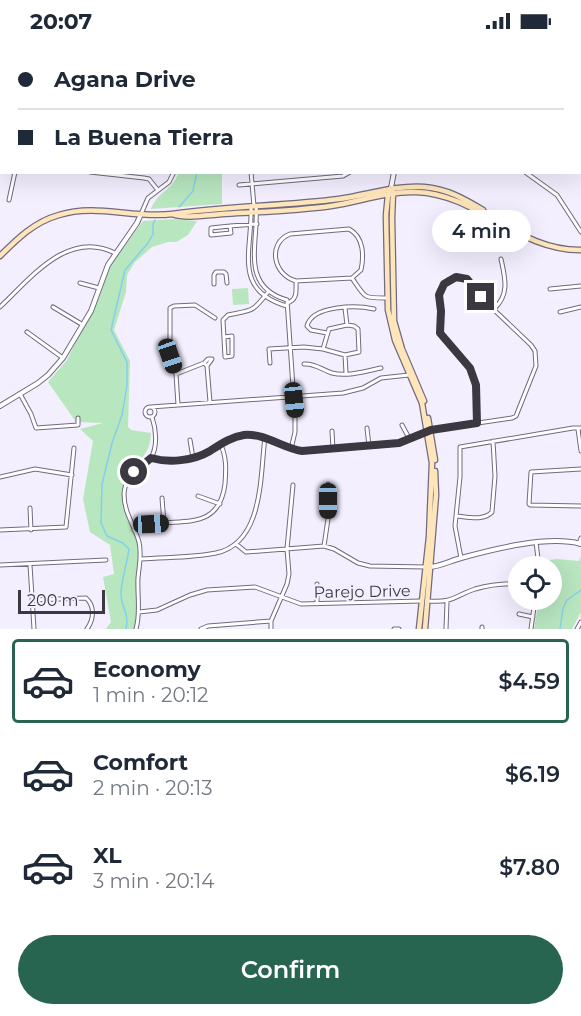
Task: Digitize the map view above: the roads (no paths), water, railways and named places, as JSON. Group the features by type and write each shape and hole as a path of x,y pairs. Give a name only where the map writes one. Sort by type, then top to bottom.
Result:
{"main road":[{"path":"0,256 30,229 58,215 88,210 172,214 341,199 424,187 448,191 535,242 561,249 581,250"},
{"path":"391,192 386,215 392,333 412,375 430,431 433,483 425,629"},
{"path":"419,629 426,601"}],"street":[{"path":"9,200 15,174"},
{"path":"108,174 149,179 158,189"},
{"path":"0,406 48,375 63,358 83,325 116,253 137,223 148,198 169,182 173,174"},
{"path":"251,174 257,224 254,263 259,281 268,292 287,303"},
{"path":"239,185 343,177 347,174"},
{"path":"391,192 394,174"},
{"path":"528,174 557,195 581,232"},
{"path":"254,208 248,256 248,269 253,284 264,297 273,302 287,303 292,302 296,295 296,280"},
{"path":"230,226 231,233 211,235 211,228 230,226 251,225 257,224"},
{"path":"344,229 354,232 361,244 362,267 352,279 296,280 285,277 277,266 277,251 282,239 290,234 344,229"},
{"path":"0,307 47,262 63,253 83,247 98,246 116,253"},
{"path":"494,309 503,299 506,290 501,259"},
{"path":"214,284 216,272 224,272 227,283"},
{"path":"151,458 167,460 193,458 210,451 220,443 245,435 265,437 291,449 302,451 399,443 430,431 512,418 518,415 535,368 534,351 531,345 481,297 470,282 463,278 452,278 439,291 440,333 470,368 476,385 477,423"},
{"path":"352,279 367,298 390,298"},
{"path":"81,282 99,288"},
{"path":"550,289 581,286"},
{"path":"224,337 232,336 232,356 225,357 223,320 228,315 248,312 255,308 268,292"},
{"path":"287,303 295,432 291,449"},
{"path":"178,405 176,374 170,356 170,308 195,305 214,318"},
{"path":"53,307 83,325"},
{"path":"327,333 311,330 308,326 308,323 325,309 363,307 374,309"},
{"path":"560,312 581,307"},
{"path":"345,308 347,326"},
{"path":"270,363 269,349 290,347 323,349 345,355 357,354 360,349 358,329 354,326 328,328 323,349"},
{"path":"27,332 63,358"},
{"path":"345,355 346,373"},
{"path":"304,363 316,365 332,373 381,368"},
{"path":"176,374 206,364 210,402"},
{"path":"152,417 148,417 145,412 151,407 353,392 381,378 412,375"},
{"path":"20,394 36,428 78,424 78,418"},
{"path":"152,417 164,406"},
{"path":"151,407 156,412"},
{"path":"135,629 139,612 138,580 141,559 140,548 126,511 125,488 129,478 151,458 156,435 152,417"},
{"path":"402,426 409,438"},
{"path":"368,428 369,446"},
{"path":"461,558 456,531 460,447 573,428 579,429 581,451"},
{"path":"332,431 333,449"},
{"path":"141,559 215,554 236,544 248,531 256,514 265,437"},
{"path":"190,440 193,458"},
{"path":"456,516 480,518 488,517 492,512 495,476 493,441"},
{"path":"134,530 151,524 209,517 220,504 226,472 224,451 220,443"},
{"path":"0,530 66,527 66,508 74,448"},
{"path":"0,477 35,469 72,475"},
{"path":"581,469 531,472 529,504 581,506"},
{"path":"324,546 328,519 328,484"},
{"path":"271,629 271,621 287,584 287,549 293,485"},
{"path":"198,496 220,504"},
{"path":"162,498 164,523"},
{"path":"30,508 31,530"},
{"path":"236,544 246,552 324,546 370,566 428,567 536,542 558,540 580,544 581,538"},
{"path":"536,542 538,556"},
{"path":"0,565 106,560"},
{"path":"30,565 34,629"},
{"path":"317,584 317,604"},
{"name":"Parejo Drive","path":"139,612 157,610 189,595 207,590 255,587 296,603 447,602 475,590 508,584"},
{"path":"32,600 86,597 92,610 91,623 87,629"},
{"path":"446,629 447,602"},
{"path":"531,629 534,610"},
{"path":"519,614 533,616"},
{"path":"201,629 208,626 236,627 271,621"},
{"path":"577,629 581,622"},
{"path":"393,629 399,629"}],"waterway":[{"path":"179,207 193,191 197,174"},
{"path":"126,629 127,618 121,592 129,549 123,543 107,536 101,523 102,484 112,443 122,415 127,385 127,362 111,330 125,270 148,243 153,234 155,220"},
{"path":"560,629 563,608 567,600 581,590"}]}
